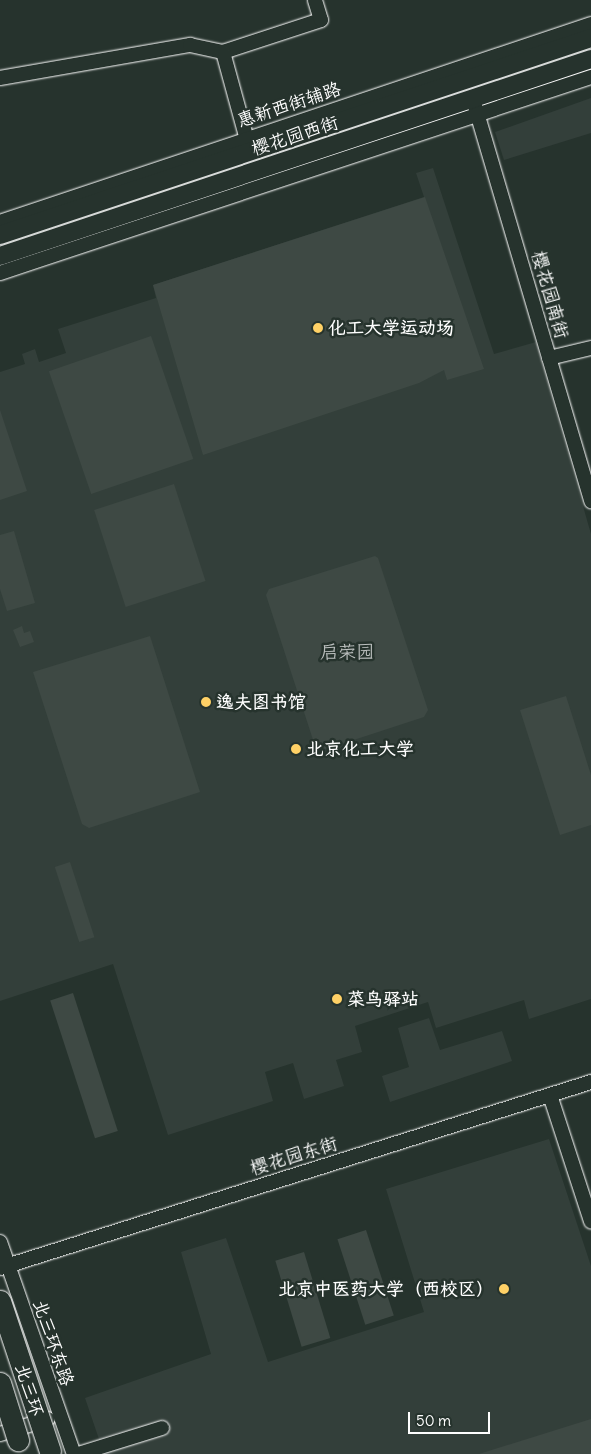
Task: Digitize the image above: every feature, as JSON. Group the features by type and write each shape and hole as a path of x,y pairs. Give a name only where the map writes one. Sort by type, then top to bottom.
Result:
{"highway":[{"name":"北三环","path":"6,1301 50,1451"},
{"name":"北三环","path":"0,1383 9,1437"}],"main road":[{"name":"樱花园西街","path":"0,235 249,145 591,38"},
{"name":"樱花园西街","path":"0,256 475,107 591,59"}],"street":[{"path":"0,78 190,45 223,52 321,20 315,0"},
{"name":"惠新西街辅路","path":"0,222 249,145 591,24"},
{"path":"223,52 249,145"},
{"path":"0,273 475,107 591,77"},
{"name":"樱花园南街","path":"475,107 591,501"},
{"path":"549,358 591,348"},
{"name":"樱花园东街","path":"2,1267 591,1082"},
{"path":"550,1095 591,1221"},
{"name":"北三环东路","path":"0,1242 6,1301 74,1454"},
{"path":"9,1437 58,1416"},
{"path":"78,1454 162,1428"}],"shaded area":[{"path":"591,98 591,133 504,160 495,132"},
{"name":"北京化工大学","path":"433,168 494,354 536,342 591,534 591,999 529,1019 524,1000 436,1028 428,1002 355,1026 362,1052 336,1060 344,1086 304,1099 293,1063 265,1072 273,1101 168,1135 113,964 0,1001 0,372 25,364 22,354 35,349 39,362 66,353 58,329 156,298 153,285 424,197 416,173"},
{"path":"429,1018 440,1050 502,1031 512,1061 390,1102 382,1076 409,1067 398,1028"},
{"name":"北京中医药大学（西校区）","path":"549,1139 591,1266 591,1454 104,1454 85,1398 211,1354 181,1252 226,1238 268,1362 424,1312 386,1189"}],"green space":[{"name":"化工大学运动场","path":"425,197 484,369 447,380 444,370 419,383 203,455 153,285"},
{"path":"151,336 193,459 91,494 49,371"},
{"path":"0,410 27,491 0,500"},
{"path":"174,484 206,581 126,607 94,510"},
{"path":"14,531 35,603 7,611 0,589 0,535"},
{"name":"启荣园","path":"375,556 378,558 428,710 424,717 320,751 316,749 266,595 269,589"},
{"path":"22,626 24,633 30,631 34,642 20,647 13,630"},
{"path":"150,636 200,792 89,828 82,824 33,672"},
{"path":"566,696 591,775 591,825 560,835 520,710"},
{"path":"70,862 94,937 79,942 55,867"},
{"path":"73,993 118,1131 95,1138 50,1000"},
{"path":"366,1230 394,1316 365,1325 337,1239"},
{"path":"304,1252 330,1338 302,1347 275,1261"},
{"path":"591,1419 591,1454 479,1454"}],"place":[{"name":"化工大学运动场","path":"318,328"},
{"name":"逸夫图书馆","path":"206,702"},
{"name":"北京化工大学","path":"296,749"},
{"name":"菜鸟驿站","path":"337,999"},
{"name":"北京中医药大学（西校区）","path":"504,1289"}]}
